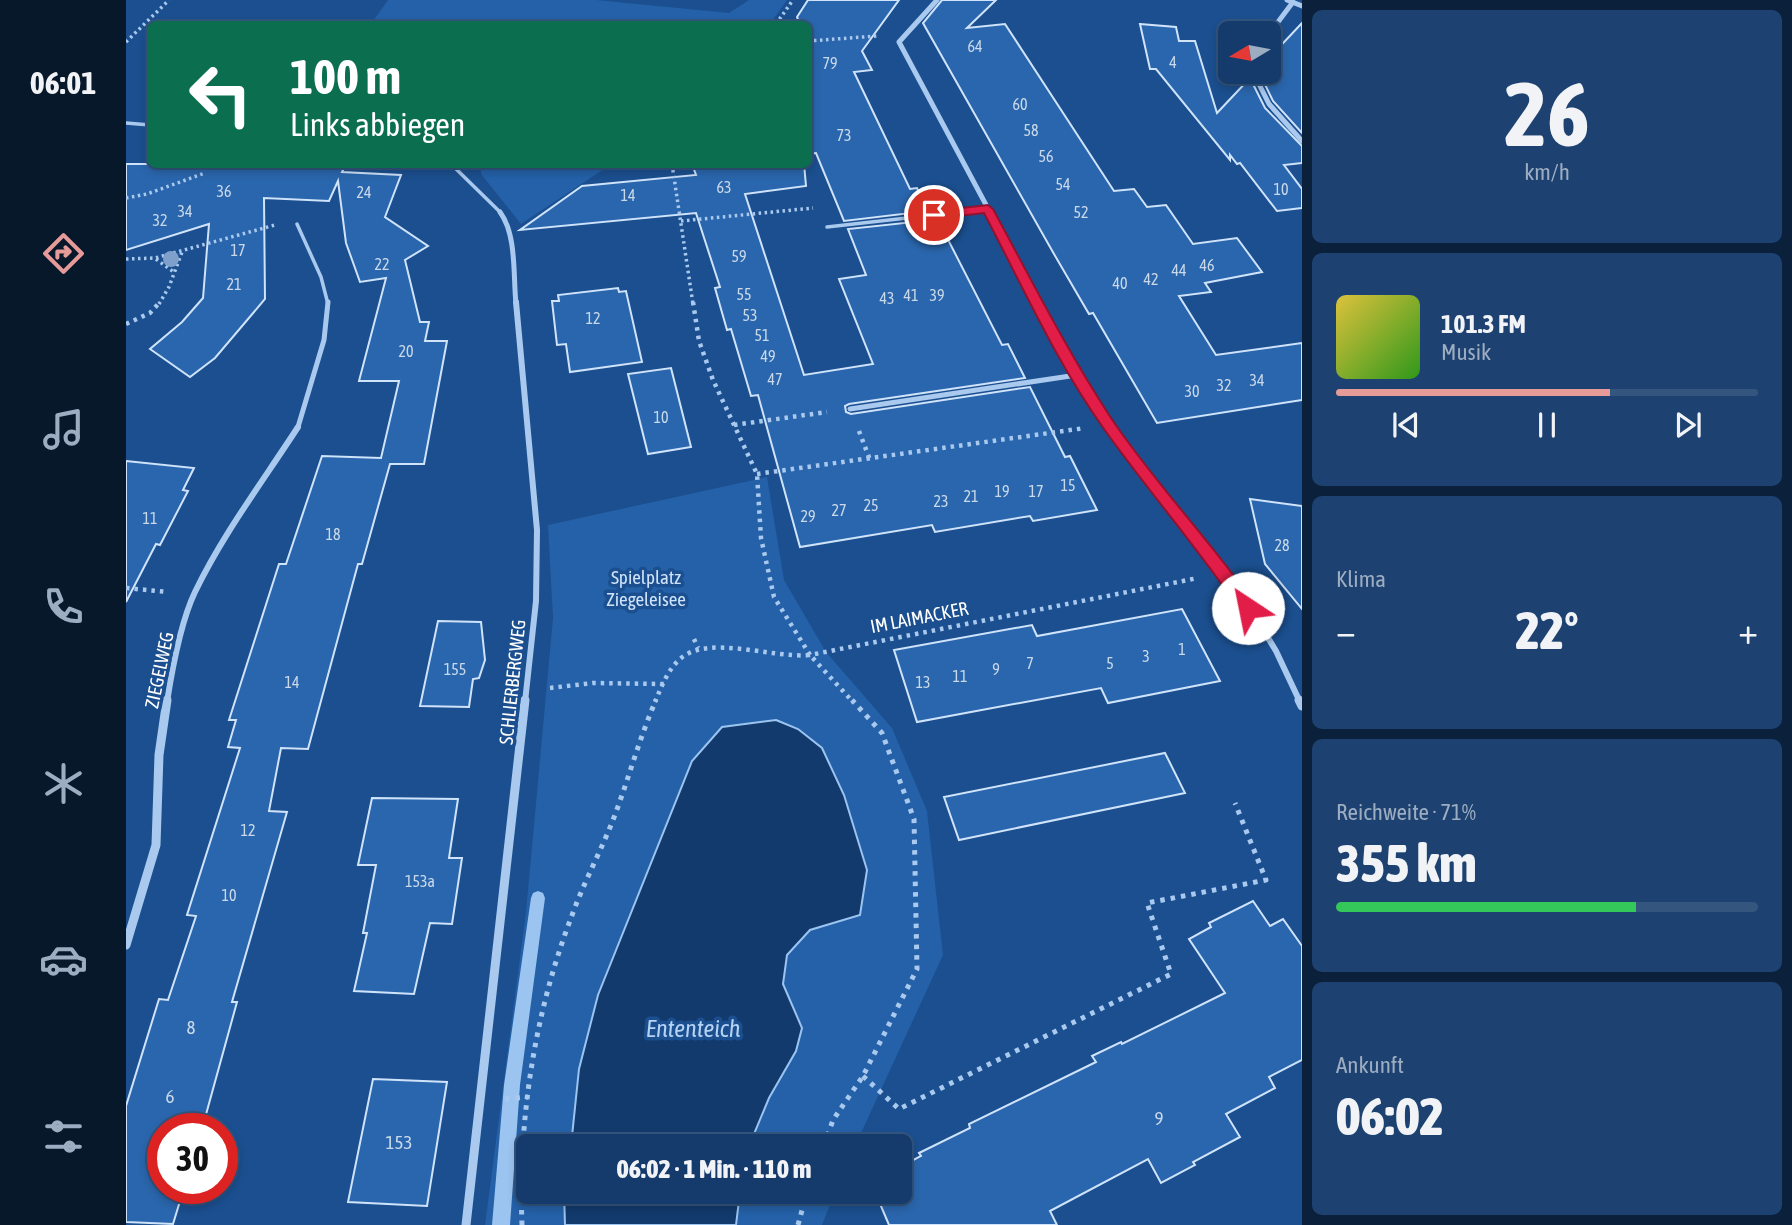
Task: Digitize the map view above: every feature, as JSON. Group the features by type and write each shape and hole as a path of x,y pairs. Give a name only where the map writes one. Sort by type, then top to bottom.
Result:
{"street":[{"path":"937,0 900,42 1077,375 1108,424 1223,572 1273,644 1302,706"},
{"path":"1287,0 1302,6"},
{"path":"1279,21 1293,2"},
{"path":"1259,84 1269,104 1302,141"},
{"name":"SCHLIERBERGWEG","path":"466,1225 536,601 537,530 510,239 506,220 500,212"},
{"name":"ZIEGELWEG","path":"126,945 156,845 159,755 172,671 194,594 245,507 298,427"}],"lane":[{"path":"126,123 147,125"},
{"name":"SCHLIERBERGWEG","path":"456,168 500,212"},
{"path":"827,227 988,209"},
{"path":"297,224 328,296 330,320 298,427"},
{"path":"850,409 1077,375"}],"path":[{"path":"148,21 169,0"},
{"path":"778,21 793,0"},
{"path":"126,42 147,21"},
{"path":"812,41 870,35 900,42"},
{"path":"673,168 699,341 757,474 761,538 774,597 810,655 883,733 914,819 917,969 863,1076 833,1120 828,1134"},
{"path":"126,198 153,194 187,177 205,173"},
{"path":"681,221 821,207 827,227"},
{"path":"126,259 155,258 276,225 297,224"},
{"path":"126,324 154,310 168,294 182,251"},
{"path":"155,258 175,272"},
{"path":"734,425 850,409 870,460"},
{"path":"757,474 1108,424"},
{"name":"IM LAIMACKER","path":"698,648 724,647 783,656 810,655 1223,572"},
{"path":"126,588 194,594"},
{"path":"522,1225 520,1204 528,1097 550,987 571,917 612,826 640,743 664,684 678,659 698,648 694,639"},
{"path":"527,691 593,683 664,684"},
{"path":"863,1076 899,1109 1171,974 1147,903 1266,880 1235,803"},
{"path":"516,1098 528,1097"},
{"path":"798,1225 804,1204"}],"green space":[{"path":"388,0 596,0 729,13 749,0 787,0 772,21 373,21"},
{"path":"481,168 605,168 521,224 481,174"},
{"name":"Spielplatz Ziegeleisee","path":"767,477 784,580 826,652 892,728 927,811 943,955 861,1134 516,1134 516,1204 830,1204 822,1225 485,1225 526,912 553,618 548,525"}],"water":[{"name":"Ententeich","path":"776,720 798,729 822,748 844,795 867,870 860,915 810,930 787,955 783,984 802,1028 796,1051 769,1098 754,1134 572,1134 579,1069 598,995 692,761 722,727"},
{"path":"564,1204 739,1204 736,1225 565,1225"}],"building":[{"path":"808,0 899,0 862,51 872,70 854,72 910,189 917,188 928,211 844,221 816,153 812,154 812,21 799,21 797,17"},
{"path":"942,0 996,0 967,28 1005,24 1114,191 1134,189 1147,207 1166,205 1193,244 1237,238 1262,272 1205,283 1211,292 1179,296 1216,355 1302,343 1302,400 1157,423 1093,313 1089,314 923,23"},
{"path":"1302,23 1302,133 1273,101 1265,84 1281,84 1281,45"},
{"path":"1140,24 1176,27 1179,41 1195,41 1217,113 1244,84 1253,84 1265,108 1302,146 1302,163 1284,165 1302,189 1302,208 1277,211 1240,163 1237,164 1230,155 1230,160 1156,69 1150,69"},
{"path":"126,164 147,164 147,168 344,168 342,172 401,175 385,217 428,246 405,260 420,322 429,322 425,341 447,341 424,464 390,464 362,564 358,564 308,749 281,748 269,811 287,812 232,1002 237,1002 206,1113 147,1113 147,1204 179,1204 173,1224 126,1222 126,1106 159,999 168,1000 196,916 187,915 240,748 228,747 236,720 229,720 279,564 286,564 322,456 381,458 399,381 359,381 386,278 360,282 346,243 338,181 329,201 264,198 265,299 215,358 190,377 150,349 182,322 203,298 209,224 126,250"},
{"path":"693,168 804,168 806,186 745,194 804,375 873,364 839,279 866,275 848,229 932,220 935,225 940,224 1002,345 1008,344 1025,378 849,404 845,406 846,412 851,414 1030,387 1065,457 1070,456 1097,510 1033,521 1030,516 935,532 932,525 800,547 758,395 751,396 731,329 727,330 715,288 720,287 696,213 520,230 582,186 696,175"},
{"path":"618,288 619,292 626,291 642,362 570,372 566,344 557,345 552,301 559,301 558,295"},
{"path":"671,368 691,447 648,454 628,374"},
{"path":"126,461 194,468 183,490 188,491 126,602"},
{"path":"1250,499 1302,506 1302,609 1265,564"},
{"path":"1182,609 1220,681 1108,703 1101,688 917,722 894,650 1032,625 1037,636"},
{"path":"438,621 481,622 485,660 479,678 473,679 469,707 420,706"},
{"path":"1165,753 1185,793 959,840 944,797"},
{"path":"372,798 458,799 449,858 462,858 452,924 430,923 414,994 354,991 367,933 363,933 376,865 358,865"},
{"path":"1253,901 1270,926 1283,919 1302,946 1302,1060 1269,1077 1275,1088 1226,1114 1240,1137 1161,1183 1148,1159 1050,1211 1057,1225 889,1225 880,1204 912,1204 912,1161 921,1156 919,1153 970,1128 969,1124 1096,1062 1092,1056 1225,993 1189,939 1211,927 1209,923"},
{"path":"373,1079 447,1082 427,1206 348,1202"}],"waterway":[{"path":"501,1225 512,1085 538,898"}],"route":[{"path":"934,215 988,209 1077,375 1108,424 1248,608"}]}
